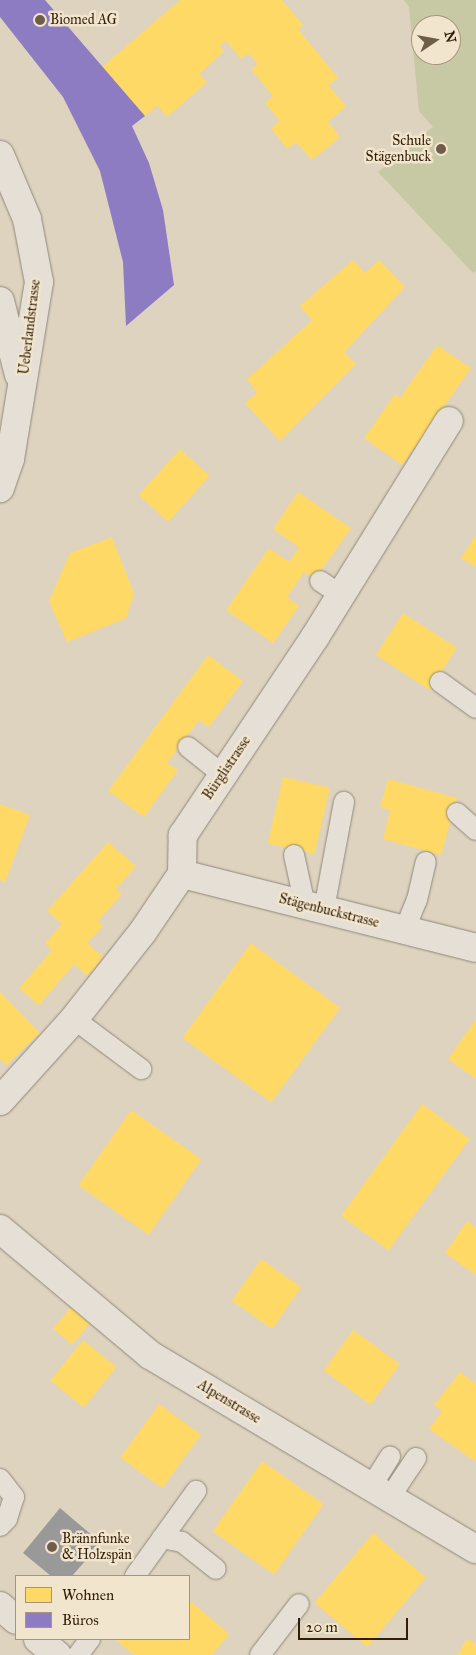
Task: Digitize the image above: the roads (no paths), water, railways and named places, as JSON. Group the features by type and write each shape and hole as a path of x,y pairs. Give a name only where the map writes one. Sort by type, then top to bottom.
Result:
{"street":[{"name":"Ueberlandstrasse","path":"0,155 27,218 39,282 10,459 0,488"},
{"name":"Ueberlandstrasse","path":"0,301 22,386"},
{"name":"Bürglistrasse","path":"182,874 183,835 222,774 331,588 449,421"},
{"name":"Stägenbuckstrasse","path":"182,874 405,929 474,940"},
{"path":"0,1101 74,1019 142,933 182,874"},
{"name":"Alpenstrasse","path":"0,1229 150,1355 380,1492 474,1544"},
{"path":"0,1606 15,1619"},
{"path":"39,1640 57,1655"}],"lane":[{"path":"440,682 476,708"},
{"path":"188,747 222,774"},
{"path":"315,907 344,802"},
{"path":"457,813 476,830"},
{"path":"294,855 315,907"},
{"path":"405,929 417,900 426,862"},
{"path":"74,1019 141,1069"},
{"path":"380,1492 390,1457"},
{"path":"380,1492 416,1458"},
{"path":"0,1479 14,1497 7,1519 0,1526"},
{"path":"136,1575 196,1491"},
{"path":"162,1538 182,1542 216,1570"},
{"path":"260,1655 299,1604"},
{"path":"78,1655 89,1640"}],"place":[{"name":"Biomed AG","path":"40,20"},
{"name":"Schule Stägenbuck","path":"441,149"},
{"name":"Brännfunke & Holzspän","path":"52,1547"}]}
